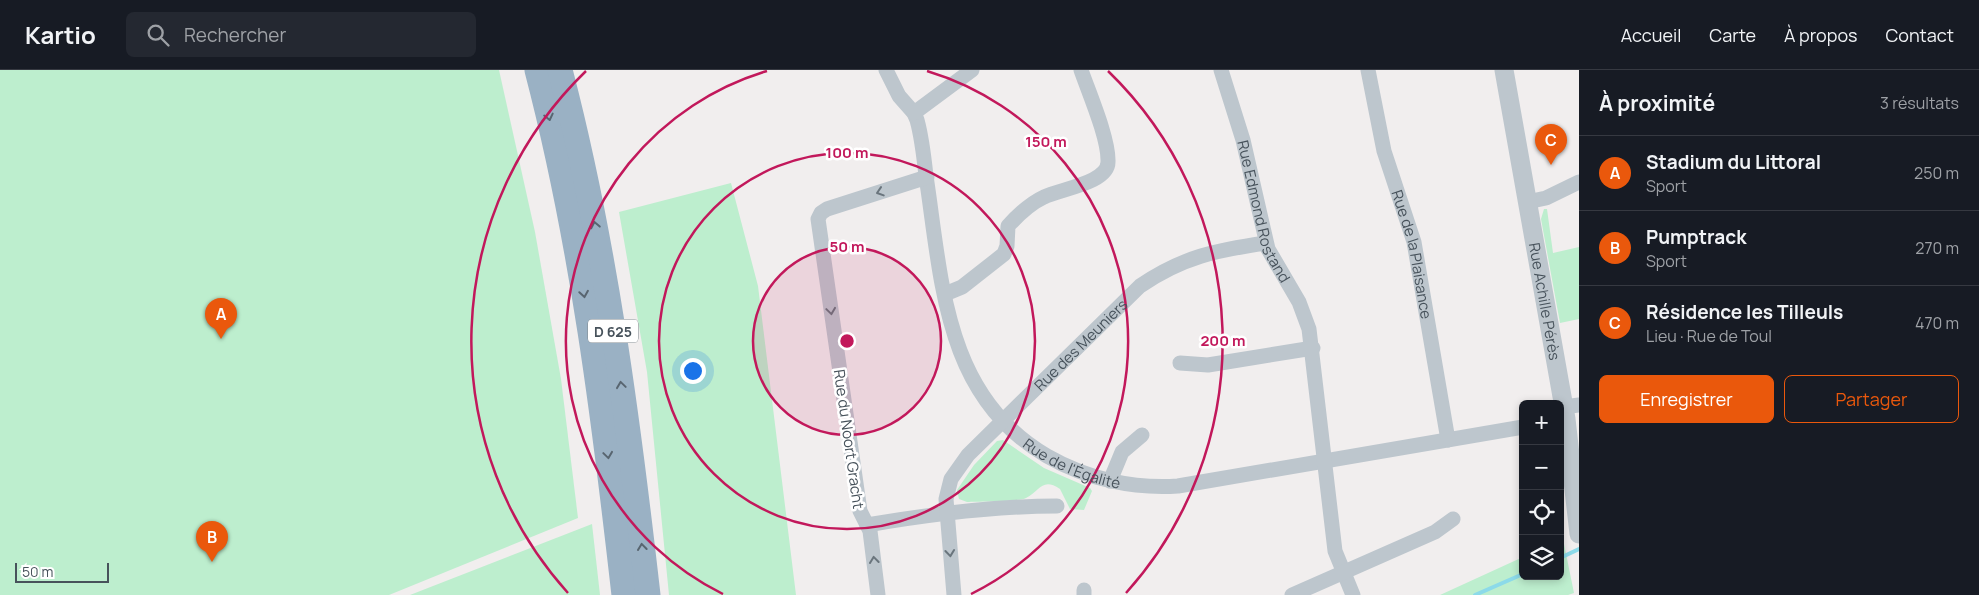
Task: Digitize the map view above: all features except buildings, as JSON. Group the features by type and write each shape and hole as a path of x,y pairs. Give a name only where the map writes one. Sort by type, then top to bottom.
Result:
{"highway":[{"name":"D 625","path":"537,70 569,209 591,330 624,595"},
{"name":"D 625","path":"560,70 590,199 602,263 626,415 648,595"}],"street":[{"name":"Rue de l'Égalité","path":"886,70 899,96 914,113 920,130 944,294 951,329 966,368 982,396 1002,420 1027,442 1049,457 1073,469 1110,481 1138,486 1178,486 1325,463 1519,428"},
{"path":"914,113 972,70"},
{"path":"944,294 962,287 1004,254 1007,246 1008,226 1031,205 1046,196 1097,178 1106,172 1108,162 1105,144 1081,70"},
{"name":"Rue Edmond Rostand","path":"1221,70 1243,140 1266,243 1273,260 1304,314 1313,348 1335,551 1353,595"},
{"name":"Rue de la Plaisance","path":"1368,70 1384,151 1415,247 1448,440"},
{"name":"Rue Achille Pérès","path":"1504,70 1567,413 1579,533"},
{"name":"Rue du Noort Gracht","path":"878,595 871,535 860,511 818,219 821,213 828,208 926,177"},
{"path":"1527,202 1546,198 1579,182"},
{"name":"Rue des Meuniers","path":"954,595 945,511 946,492 954,473 968,455 1126,296 1150,278 1177,263 1198,255 1266,243"},
{"path":"1180,363 1208,365 1313,348"},
{"path":"1110,481 1122,452 1142,435"},
{"path":"867,525 945,511 1003,506 1057,506"},
{"path":"1292,595 1434,532 1453,519"}],"green space":[{"path":"0,70 499,70 535,232 561,379 578,518 389,595 0,595"},
{"path":"731,183 758,286 796,595 669,595 647,372 619,212"},
{"path":"1544,209 1547,209 1553,253 1579,247 1579,319 1560,323 1541,219"},
{"path":"1003,440 1044,468 1090,488 1092,491 1084,510 1070,509 1060,489 1049,484 1042,486 1031,495 1022,499 967,502 959,499 957,490 974,465 997,441"},
{"path":"592,524 600,595 410,595"},
{"path":"1564,544 1574,593 1568,595 1440,595 1519,559 1519,580 1564,580"}],"waterway":[{"path":"1564,556 1579,549"},
{"path":"1475,595 1519,576"}],"place":[{"name":"Résidence les Tilleuls","path":"1551,165"},
{"name":"Stadium du Littoral","path":"221,339"},
{"name":"Pumptrack","path":"212,562"}]}
